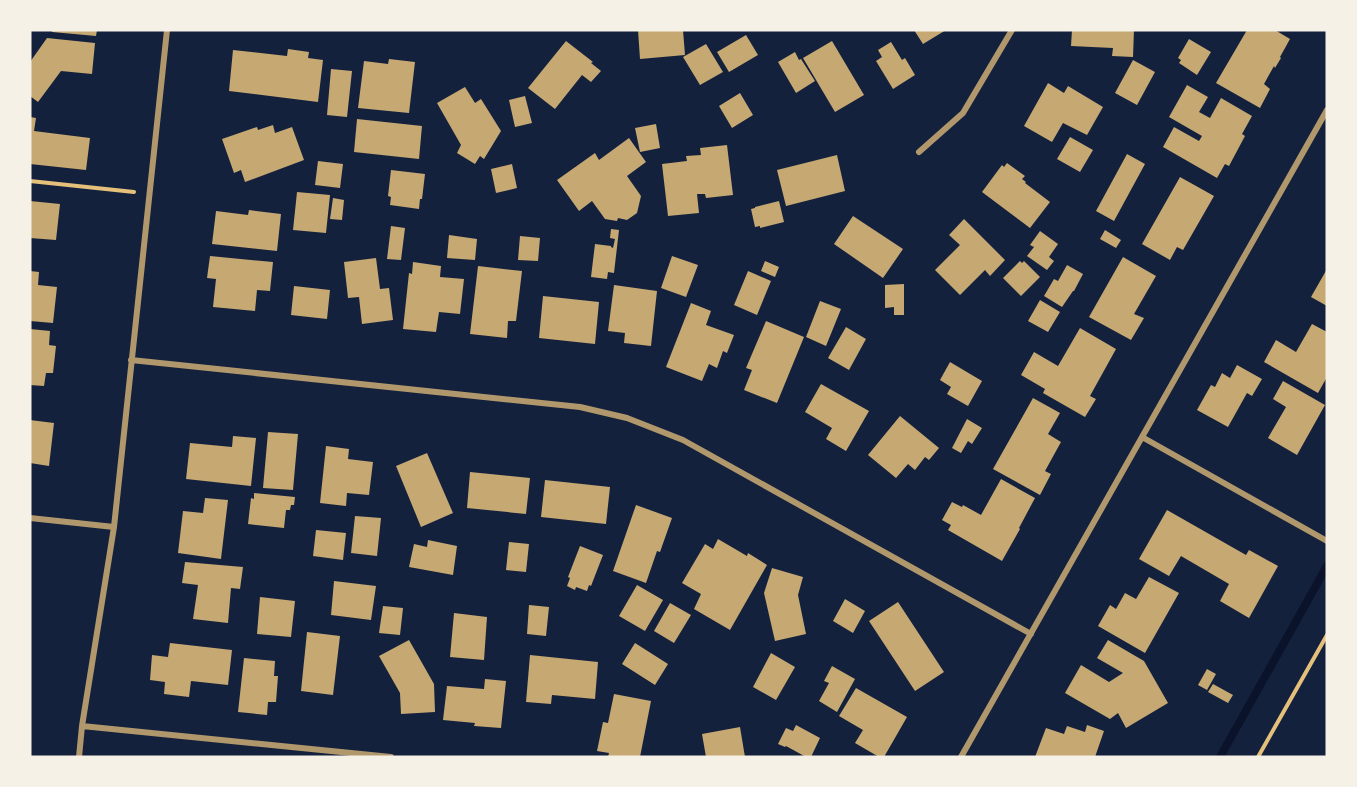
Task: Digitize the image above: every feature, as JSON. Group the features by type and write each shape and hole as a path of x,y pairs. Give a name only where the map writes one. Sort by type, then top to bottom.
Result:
{"street":[{"path":"79,757 114,527 166,30"},
{"path":"919,152 963,113 1012,30"},
{"path":"961,757 1327,110"},
{"path":"131,360 580,407 627,418 682,440 1031,634"},
{"path":"1142,436 1327,541"},
{"path":"30,518 114,527"},
{"path":"82,726 391,757"}],"path":[{"path":"30,181 149,193"},
{"path":"1258,757 1327,635"}],"building":[{"path":"52,30 97,30 96,36 52,32"},
{"path":"638,30 683,30 685,55 640,59"},
{"path":"914,30 946,30 923,44"},
{"path":"1072,30 1134,30 1133,57 1112,56 1113,48 1071,46"},
{"path":"1247,30 1275,30 1290,39 1264,84 1270,89 1260,108 1216,83"},
{"path":"746,35 758,55 729,72 717,52"},
{"path":"47,38 95,43 92,74 61,71 38,102 30,96 30,62"},
{"path":"1189,39 1211,52 1197,75 1179,63 1181,60 1178,58"},
{"path":"566,41 601,71 591,82 582,75 555,109 528,88"},
{"path":"832,41 864,95 835,112 803,58"},
{"path":"891,42 902,60 905,58 915,75 893,89 876,61 882,57 878,50"},
{"path":"706,44 723,72 700,85 683,57"},
{"path":"288,49 309,52 308,58 323,60 318,102 229,91 233,50 287,56"},
{"path":"795,52 815,81 796,93 778,62"},
{"path":"389,59 415,62 409,113 358,108 364,61 388,64"},
{"path":"1133,60 1155,72 1137,105 1115,93"},
{"path":"331,69 352,71 347,117 327,115"},
{"path":"1048,83 1064,93 1068,86 1103,107 1087,135 1063,123 1052,142 1024,126"},
{"path":"1187,85 1208,97 1199,112 1210,118 1221,98 1252,116 1242,134 1245,136 1229,166 1225,164 1217,178 1163,147 1174,127 1199,141 1202,136 1169,117"},
{"path":"465,87 475,103 481,99 501,131 484,159 480,156 475,164 457,153 461,145 437,103"},
{"path":"740,93 753,115 732,128 719,106"},
{"path":"525,96 532,123 515,127 509,100"},
{"path":"30,117 36,118 34,131 90,138 86,170 30,164"},
{"path":"357,119 422,126 419,159 354,152"},
{"path":"656,124 660,148 640,152 635,128"},
{"path":"273,125 275,133 292,127 304,160 245,182 241,170 234,173 222,139 257,127 258,130"},
{"path":"1070,137 1093,150 1080,172 1057,159"},
{"path":"629,138 646,162 627,176 641,196 637,213 627,220 605,219 592,201 579,211 557,180 595,153 599,160"},
{"path":"727,145 733,195 706,198 705,194 697,194 699,213 668,216 662,164 687,161 686,156 701,155 700,148"},
{"path":"1127,154 1145,164 1114,221 1096,211"},
{"path":"837,155 845,191 786,206 777,170"},
{"path":"318,161 343,164 340,188 315,185"},
{"path":"1007,163 1025,176 1022,179 1025,183 1050,202 1030,228 982,192 1002,165 1004,167"},
{"path":"512,164 517,188 496,193 491,169"},
{"path":"391,170 425,174 419,209 390,205 391,197 388,196"},
{"path":"1180,177 1214,196 1183,250 1177,247 1170,260 1142,244"},
{"path":"297,192 330,195 326,233 293,230"},
{"path":"333,198 344,200 342,220 330,219"},
{"path":"30,201 60,204 56,240 30,238"},
{"path":"779,201 784,222 760,228 760,226 755,227 751,209"},
{"path":"249,210 281,214 277,251 212,244 216,211 248,215"},
{"path":"853,216 903,249 883,278 834,244"},
{"path":"964,219 1005,260 990,276 985,270 960,295 935,270 960,245 949,235"},
{"path":"391,226 405,228 401,260 387,259"},
{"path":"611,229 619,230 614,273 608,272 607,279 591,277 595,244 613,248 615,239 610,238"},
{"path":"1105,230 1121,240 1116,248 1100,239"},
{"path":"1040,231 1058,244 1049,257 1054,261 1047,270 1027,256 1034,247 1030,245"},
{"path":"449,235 477,239 475,260 447,258"},
{"path":"520,236 540,238 538,261 518,260"},
{"path":"210,256 273,262 270,291 257,290 255,311 213,307 216,279 207,278"},
{"path":"672,256 698,265 686,297 661,288"},
{"path":"1123,257 1156,276 1134,314 1144,318 1131,340 1089,317"},
{"path":"376,258 380,289 389,288 393,320 362,324 359,297 348,298 344,262"},
{"path":"765,261 779,267 775,277 761,271"},
{"path":"1020,261 1022,263 1024,261 1040,277 1021,296 1003,278"},
{"path":"413,262 441,266 440,277 464,279 460,314 439,312 436,332 403,329 409,273 412,274"},
{"path":"1067,265 1083,274 1062,307 1044,296 1054,279 1058,281"},
{"path":"478,266 522,271 516,321 508,321 507,338 470,334"},
{"path":"1327,269 1327,306 1311,297"},
{"path":"30,271 39,272 38,285 57,287 53,323 30,321"},
{"path":"748,271 771,281 757,315 734,305"},
{"path":"904,284 904,315 894,315 894,307 885,308 885,285"},
{"path":"614,285 657,291 651,346 624,343 625,333 608,331"},
{"path":"294,286 330,290 327,319 291,315"},
{"path":"543,296 599,302 595,344 539,338"},
{"path":"1040,300 1060,312 1048,332 1028,321"},
{"path":"820,301 841,309 826,346 806,337"},
{"path":"691,303 711,311 706,325 734,335 727,353 723,351 717,368 709,364 702,381 666,367"},
{"path":"766,321 804,337 777,403 744,390 752,370 746,368"},
{"path":"1312,324 1327,332 1327,377 1318,393 1264,362 1276,340 1296,352"},
{"path":"846,327 866,339 849,370 828,358"},
{"path":"1080,328 1116,349 1090,396 1096,399 1085,417 1043,393 1045,389 1021,375 1034,352 1058,366"},
{"path":"30,329 50,331 49,345 56,346 53,373 46,373 44,386 30,385"},
{"path":"950,362 982,381 968,406 947,394 951,387 940,380"},
{"path":"1237,365 1262,379 1252,396 1247,393 1228,427 1197,410 1211,385 1215,387 1222,373 1230,378"},
{"path":"1283,381 1325,405 1297,455 1268,438 1286,407 1273,399"},
{"path":"821,384 869,411 846,451 826,439 832,428 805,412"},
{"path":"1033,398 1060,413 1048,434 1061,442 1045,471 1051,474 1040,495 993,469"},
{"path":"900,416 939,448 929,460 925,457 915,470 908,464 896,478 868,455"},
{"path":"967,419 982,428 972,444 968,441 961,453 952,448"},
{"path":"30,420 54,423 49,466 30,463"},
{"path":"268,432 298,434 293,490 263,488"},
{"path":"233,436 256,438 251,486 186,479 190,443 232,447"},
{"path":"326,446 349,449 348,459 373,462 369,495 347,493 346,506 320,503"},
{"path":"427,453 453,513 421,527 396,466"},
{"path":"470,472 530,478 526,514 467,508"},
{"path":"1001,479 1035,498 1002,561 948,530 951,525 942,520 952,502 981,515"},
{"path":"545,480 610,487 606,524 541,517"},
{"path":"254,493 295,497 294,505 291,505 290,510 286,510 284,528 248,524 251,498 254,499"},
{"path":"205,498 228,500 221,559 178,553 183,511 203,513"},
{"path":"636,505 672,518 646,583 613,571"},
{"path":"1167,510 1246,555 1249,550 1278,566 1249,618 1220,601 1229,584 1181,556 1169,576 1139,559"},
{"path":"355,516 381,518 377,556 351,553"},
{"path":"316,530 346,533 343,560 313,556"},
{"path":"718,539 767,565 730,630 694,609 701,594 682,583 705,544 713,549"},
{"path":"428,540 457,546 453,575 409,567 414,544 427,547"},
{"path":"509,542 529,544 526,572 506,570"},
{"path":"580,546 603,555 587,591 576,587 575,590 567,586 570,578 568,577"},
{"path":"185,562 243,567 240,589 231,588 228,623 193,619 198,585 182,583"},
{"path":"772,568 803,577 798,595 806,634 775,641 764,593"},
{"path":"1149,577 1179,593 1145,653 1098,626 1110,605 1116,609 1125,593 1136,599"},
{"path":"334,581 376,586 371,620 331,615"},
{"path":"637,585 663,600 645,631 619,616"},
{"path":"260,597 295,601 291,637 257,634"},
{"path":"845,599 865,611 853,633 833,621"},
{"path":"898,602 944,672 915,691 869,621"},
{"path":"670,603 691,615 674,643 654,631"},
{"path":"529,605 549,607 546,636 527,634"},
{"path":"383,606 403,608 400,635 379,633"},
{"path":"454,613 487,617 484,660 450,657"},
{"path":"307,632 340,636 333,695 301,691"},
{"path":"409,640 434,684 435,712 401,714 400,693 379,656"},
{"path":"1108,640 1144,661 1168,703 1126,728 1118,713 1110,719 1065,693 1081,665 1109,682 1123,673 1097,658"},
{"path":"170,643 232,650 228,685 191,681 189,697 164,694 165,682 150,680 152,655 168,657"},
{"path":"635,643 668,664 655,685 622,664"},
{"path":"771,653 795,667 776,700 753,687"},
{"path":"530,655 598,662 595,699 552,695 551,704 526,702"},
{"path":"244,658 275,661 274,676 278,676 276,702 268,702 267,715 238,712"},
{"path":"832,666 855,679 837,712 819,701 829,683 824,681"},
{"path":"1207,669 1216,674 1207,690 1198,685"},
{"path":"485,679 506,681 501,728 443,720 447,686 484,689"},
{"path":"1213,684 1233,695 1228,703 1208,692"},
{"path":"856,688 907,717 884,757 879,757 855,743 863,730 839,716"},
{"path":"614,694 651,701 640,757 608,757 609,753 597,751 603,722 608,723"},
{"path":"796,725 820,738 811,757 806,757 778,744 786,728 793,731"},
{"path":"1087,725 1104,731 1095,757 1035,757 1046,728 1064,734 1067,726 1085,732"},
{"path":"740,727 745,757 706,757 702,734"}],"waterway":[{"path":"1220,757 1327,566"}]}
